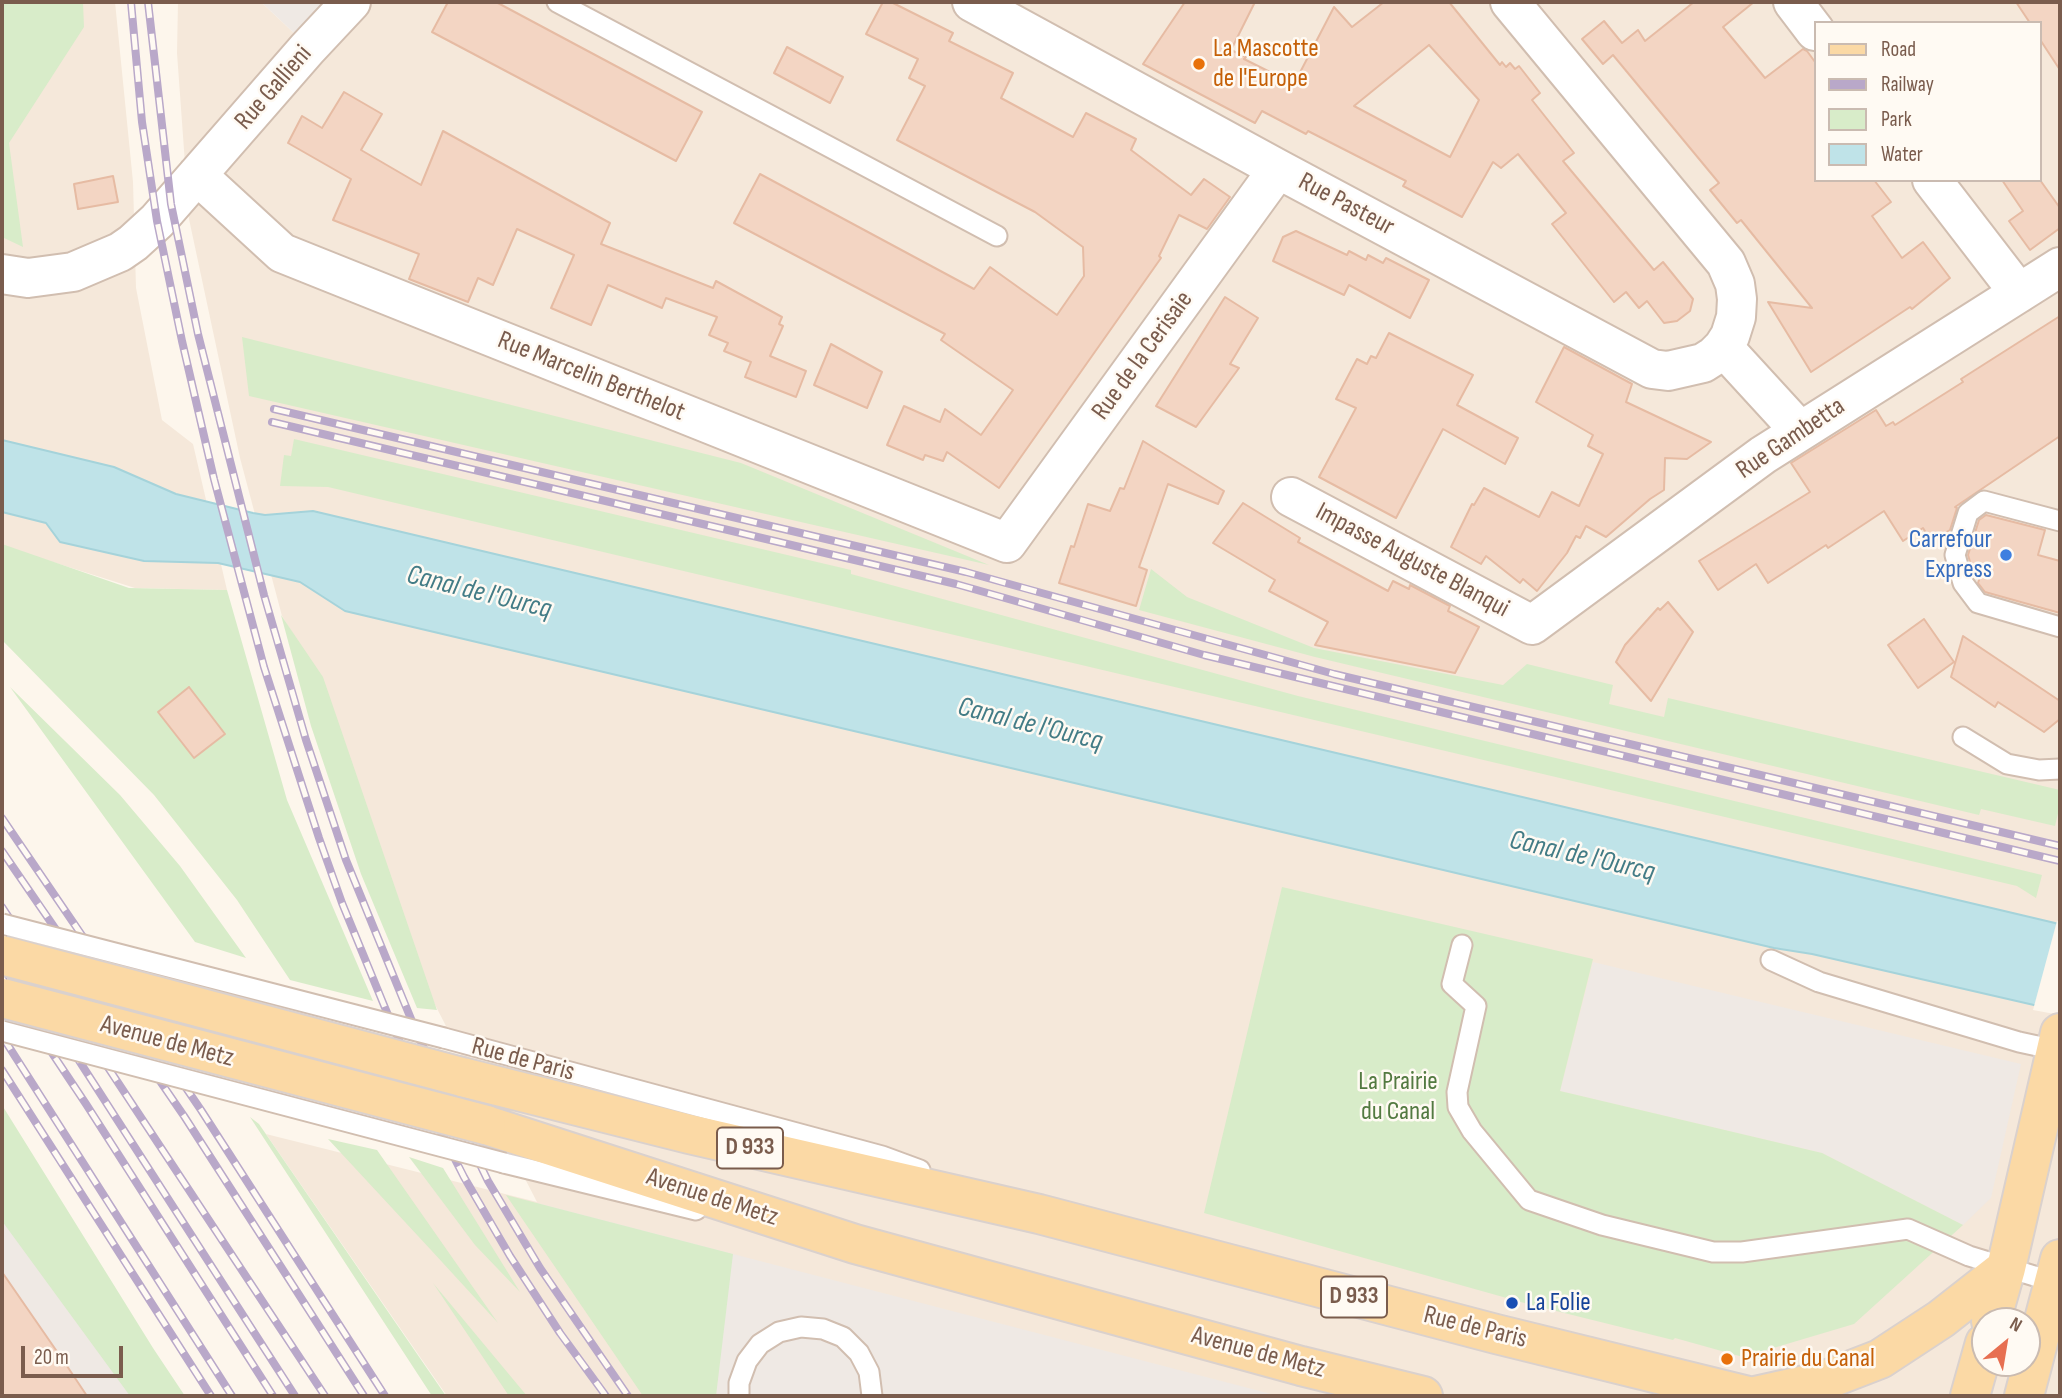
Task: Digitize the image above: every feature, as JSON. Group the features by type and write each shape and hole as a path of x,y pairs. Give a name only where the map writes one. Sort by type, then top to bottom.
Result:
{"main road":[{"name":"Rue de Paris","path":"2,955 462,1077 689,1134 1040,1214 1496,1334 1748,1396"},
{"name":"Avenue de Metz","path":"2,998 486,1125 855,1244 1301,1366 1423,1396"},
{"path":"1995,1307 2059,1040"},
{"path":"1755,1396 1823,1381 1880,1359 1941,1319 2006,1268"},
{"path":"2024,1396 2058,1276"},
{"path":"1970,1396 1975,1377"}],"street":[{"name":"Rue Gallieni","path":"2,274 28,278 73,272 120,252 157,221 351,2"},
{"name":"Rue Pasteur","path":"972,2 1652,369 1668,371 1703,363 1723,347"},
{"path":"1510,2 1726,263 1735,284 1737,299 1730,336 1723,347 1800,430"},
{"path":"1793,2 1814,30"},
{"name":"Rue de la Cerisaie","path":"1007,543 1278,169"},
{"name":"Rue Marcelin Berthelot","path":"197,175 282,253 1007,543"},
{"path":"1934,182 2019,293"},
{"name":"Rue Gambetta","path":"1532,625 1800,430 2060,267"},
{"name":"Impasse Auguste Blanqui","path":"1291,497 1532,625"}],"lane":[{"path":"556,2 998,236"},
{"path":"2060,521 1984,501 1968,513 1955,555 1962,583 1978,603 2060,627"},
{"path":"1963,737 2007,764 2039,770 2060,769"},
{"name":"Rue de Paris","path":"2,924 444,1038 882,1156 1040,1214"},
{"path":"1462,945 1452,985 1476,1006 1457,1092 1458,1107 1472,1132 1529,1200 1602,1225 1713,1252 1742,1252 1908,1229 1969,1256 2006,1268 2058,1276"},
{"path":"1771,960 1819,982 2059,1040"},
{"path":"2,1031 676,1206 855,1244"},
{"path":"739,1396 739,1382 747,1361 760,1344 779,1332 801,1327 833,1333 843,1338 859,1353 869,1372 873,1396"}],"shaded area":[{"path":"2,2 115,2 133,182 136,288 162,420 193,444 227,590 135,588 2,546"},
{"path":"178,2 261,2 296,35 327,2 2060,2 2060,1396 447,1396 266,1134 537,1202 416,968 306,656 282,616 240,458 189,219 177,53"},
{"path":"261,2 327,2 296,35"},
{"path":"1593,962 2021,1064 1991,1198 1963,1225 1822,1153 1560,1091"},
{"path":"2,1110 181,1396 2,1396"},
{"path":"537,1203 733,1254 1279,1396 662,1396"}],"green space":[{"path":"2,2 83,2 84,27 9,143 23,247 2,237"},
{"path":"242,337 741,463 989,565 249,396"},
{"path":"294,439 851,570 851,574 1298,696 2042,875 2036,898 2017,886 328,487 280,486 284,455 291,456"},
{"path":"2,544 129,588 227,590 287,800 373,1001 290,980 237,900 154,795 2,640"},
{"path":"1151,569 1187,597 1314,648 1503,685 1527,664 1613,685 1609,704 1664,717 1668,698 2060,790 2055,826 1981,809 1979,815 1315,657 1139,610"},
{"path":"281,615 323,677 437,1010 417,1008 361,874 311,726"},
{"path":"10,687 120,795 180,866 246,958 195,942"},
{"name":"La Prairie du Canal","path":"1282,887 1593,959 1560,1091 1822,1153 1963,1225 1854,1324 1743,1357 1675,1338 1673,1340 1528,1304 1204,1213"},
{"path":"2,1105 185,1396 130,1396 2,1221"},
{"path":"250,1117 259,1124 446,1396 432,1396"},
{"path":"328,1139 377,1150 498,1323 431,1250"},
{"path":"409,1157 443,1168 520,1292 475,1245"},
{"path":"506,1195 733,1254 716,1396 643,1396"},
{"path":"433,1283 527,1396 509,1396"}],"water":[{"name":"Canal de l'Ourcq","path":"2,440 114,467 176,494 253,513 265,515 313,511 2055,923 2060,925 2060,1011 1812,954 1774,948 345,611 300,582 218,563 144,561 60,542 46,523 2,512"}],"pier":[{"path":"2057,921 2060,922 2060,1015 2033,1010"}],"building":[{"path":"448,2 496,2 702,112 676,161 432,32"},
{"path":"883,2 891,2 953,33 949,41 1013,73 1001,98 1073,137 1086,113 1136,139 1131,150 1191,195 1204,179 1230,197 1207,229 1179,215 1159,256 1161,258 999,488 947,452 943,461 925,455 923,460 887,445 904,406 940,422 945,409 981,435 1013,390 941,340 945,334 734,223 760,174 974,289 990,267 1057,315 1084,276 1083,247 1035,212 897,140 925,86 909,78 918,59 866,34"},
{"path":"1185,2 1255,2 1231,50 1294,84 1334,7 1352,27 1384,2 1449,2 1500,65 1502,62 1506,67 1510,63 1515,69 1519,66 1540,93 1532,100 1574,153 1563,161 1654,270 1663,262 1693,299 1690,311 1677,321 1664,323 1647,301 1639,308 1626,292 1614,302 1552,224 1566,213 1518,154 1501,168 1493,162 1462,217 1403,186 1406,181 1308,131 1306,134 1262,111 1255,123 1143,64","holes":["1429,45 1479,100 1450,157 1354,106"]},
{"path":"1694,2 1754,2 1723,27 1765,78 1803,49 1814,61 1814,182 1876,182 1891,202 1872,216 1902,258 1923,242 1950,278 1912,309 1910,307 1811,372 1768,302 1812,308 1741,220 1737,223 1710,190 1719,183 1613,55 1603,64 1582,39 1604,21 1622,43 1638,30 1645,41"},
{"path":"2016,2 2060,2 2060,70 2041,41 2041,21 2029,21"},
{"path":"787,47 843,77 830,103 774,73"},
{"path":"344,92 382,114 361,150 421,185 443,131 610,223 601,244 713,288 716,281 782,317 779,324 783,326 770,356 806,371 796,397 745,377 751,362 724,351 728,343 709,335 717,317 666,298 662,308 608,285 591,325 551,308 574,255 517,229 493,285 478,278 468,302 409,279 419,254 333,220 351,179 288,143 302,116 322,128"},
{"path":"113,176 118,202 78,209 74,184"},
{"path":"2041,181 2060,208 2060,228 2030,250 2009,221 2023,211 2003,182"},
{"path":"1296,231 1347,255 1349,251 1366,260 1368,255 1383,263 1386,258 1429,280 1410,318 1349,285 1344,295 1273,261 1283,237"},
{"path":"1225,297 1258,318 1230,364 1239,368 1196,427 1156,406"},
{"path":"2060,316 2060,436 1955,507 1957,508 1950,530 1931,541 1923,528 1903,541 1884,511 1768,583 1756,564 1718,590 1699,561 1810,492 1791,463 1876,410 1886,426 1893,422 1895,425"},
{"path":"1389,333 1473,375 1457,405 1518,438 1505,464 1443,429 1396,518 1319,477 1356,408 1336,399 1357,359 1367,364 1371,356 1376,358"},
{"path":"831,344 882,372 867,408 814,385"},
{"path":"1564,347 1632,384 1626,402 1711,442 1687,459 1665,458 1664,490 1606,537 1586,526 1580,538 1576,536 1567,553 1537,591 1523,579 1520,583 1486,556 1481,564 1451,547 1472,504 1474,505 1484,488 1539,517 1552,492 1579,506 1603,454 1588,446 1593,435 1536,402"},
{"path":"1143,441 1224,491 1218,504 1168,484 1139,567 1147,570 1136,606 1059,583 1088,504 1110,511 1120,488 1124,489"},
{"path":"1243,503 1300,538 1298,542 1388,591 1393,581 1409,589 1410,585 1450,606 1448,611 1479,627 1455,673 1315,645 1328,622 1269,591 1275,580 1213,543"},
{"path":"1986,515 2045,530 2038,555 2060,561 2060,613 1985,592 1978,583 1980,577 1974,575 1968,555 1979,520"},
{"path":"1668,602 1693,632 1651,701 1616,662 1625,645 1658,608 1660,610"},
{"path":"1924,619 1954,662 1918,688 1888,645"},
{"path":"1963,636 2060,701 2060,719 2044,732 1998,702 1995,707 1951,677"},
{"path":"189,687 225,734 194,758 158,712"},
{"path":"2,1272 67,1366 87,1396 2,1396"}],"railway":[{"path":"131,2 142,122 157,221 182,341 214,479 264,667 319,838 342,903 388,1015 425,1100 464,1177 510,1256 560,1333 606,1396"},
{"path":"148,2 171,204 198,334 264,595 306,740 346,860 418,1036 488,1181 540,1268 628,1396"},
{"path":"274,409 966,572 1334,674 2060,846"},
{"path":"272,422 956,584 1204,655 2060,861"},
{"path":"2,818 201,1110 385,1396"},
{"path":"2,851 184,1116 364,1396"},
{"path":"2,907 325,1396"},
{"path":"2,941 295,1396"},
{"path":"2,978 273,1396"},
{"path":"2,1036 232,1396"},
{"path":"2,1070 211,1396"}],"place":[{"name":"La Mascotte de l'Europe","path":"1199,64"},
{"name":"Carrefour Express","path":"2006,555"},
{"name":"La Folie","path":"1512,1303"},
{"name":"Prairie du Canal","path":"1727,1359"}]}
